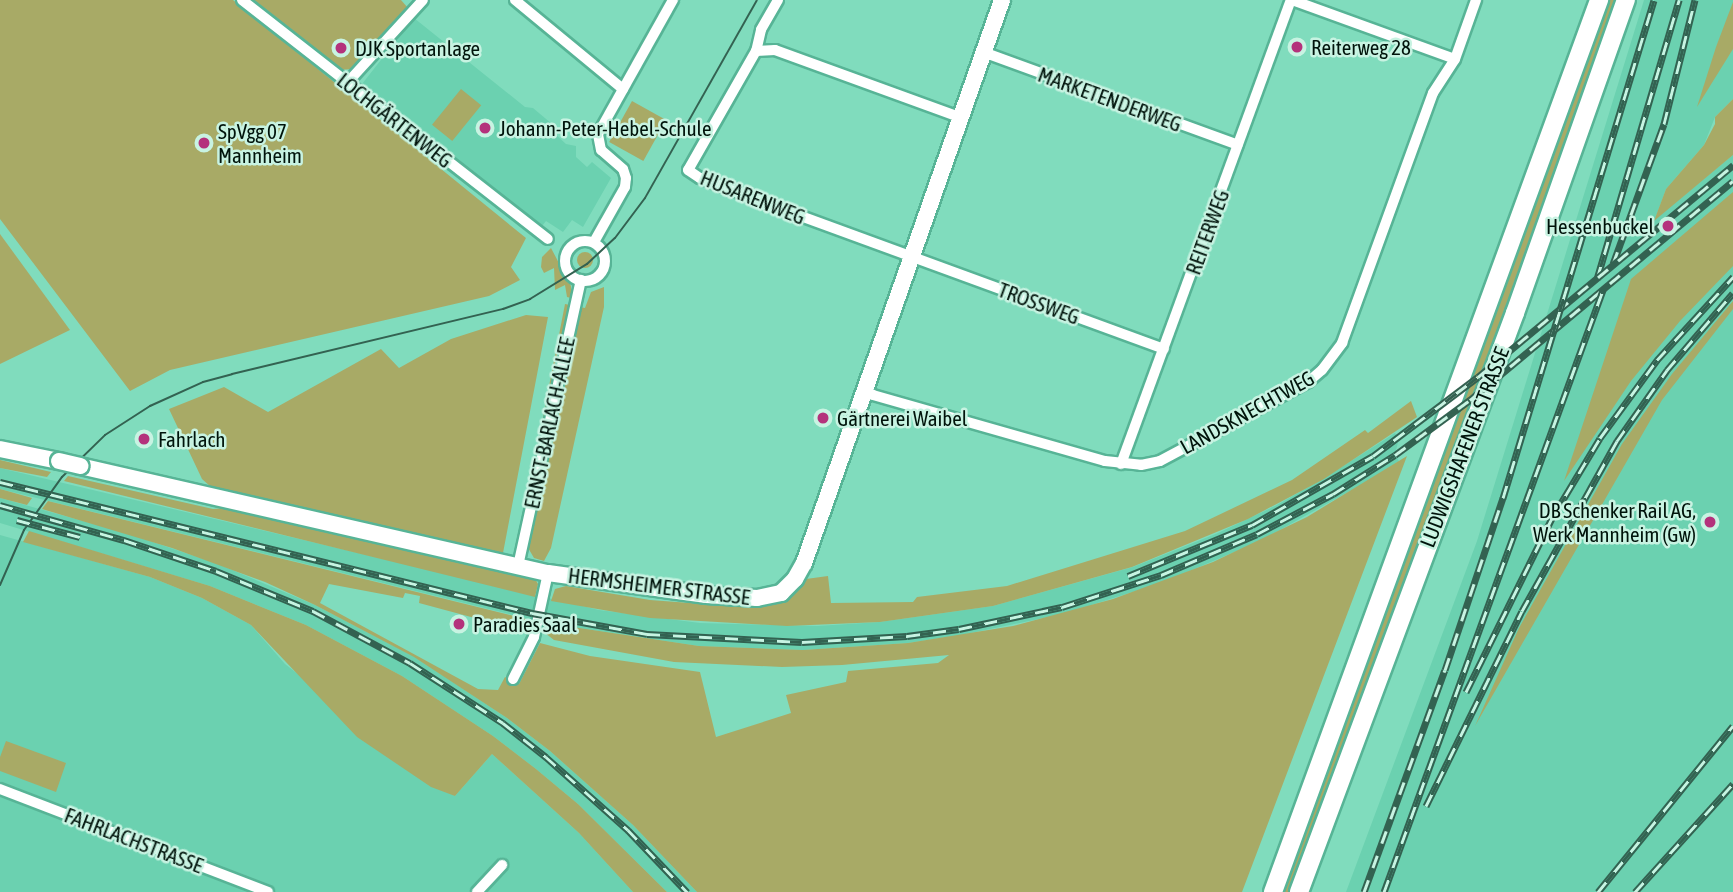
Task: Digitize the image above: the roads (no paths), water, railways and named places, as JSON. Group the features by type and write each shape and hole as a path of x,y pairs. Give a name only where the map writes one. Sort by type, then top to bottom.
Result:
{"main road":[{"name":"LUDWIGSHAFENER STRASSE","path":"1273,892 1599,0"},
{"name":"LUDWIGSHAFENER STRASSE","path":"1299,892 1515,313 1626,0"}],"street":[{"name":"LOCHGÄRTENWEG","path":"242,0 548,239"},
{"path":"348,82 423,0"},
{"path":"515,0 622,89"},
{"path":"594,242 625,187 623,169 601,150 597,143 598,134 673,0"},
{"path":"778,0 761,30 756,51 775,50 959,117"},
{"name":"HERMSHEIMER STRASSE","path":"0,449 548,573 706,596 757,598 781,593 795,579 804,564 1002,0"},
{"path":"1291,0 1455,59"},
{"name":"REITERWEG","path":"1121,464 1291,0"},
{"name":"LANDSKNECHTWEG","path":"865,390 873,395 1121,464 1140,465 1160,461 1294,390 1322,370 1342,344 1433,93 1455,59 1476,0"},
{"name":"HUSARENWEG","path":"756,51 688,170 700,178 913,257"},
{"name":"MARKETENDERWEG","path":"983,52 1238,145"},
{"path":"579,241 594,242 603,250 605,265 596,278 581,280 567,269 566,257 579,241"},
{"name":"TROSSWEG","path":"913,257 1164,349"},
{"name":"ERNST-BARLACH-ALLEE","path":"518,566 581,280"},
{"path":"513,679 534,637 548,573"},
{"name":"FAHRLACHSTRASSE","path":"0,789 268,892"},
{"path":"477,892 502,865"}],"tram line":[{"path":"0,585 24,530 62,477 105,435 150,406 203,382 232,374 503,309 530,299 587,264 615,238 645,198 757,0"}],"railway":[{"path":"1364,892 1445,670 1503,498 1654,0"},
{"path":"1597,279 1679,0"},
{"path":"1613,264 1664,124 1695,0"},
{"path":"1128,576 1252,525 1373,456 1478,377 1733,165"},
{"path":"0,482 532,613 647,634 802,642 907,636 959,629 1062,607 1161,575 1257,534 1333,494 1395,455 1470,400 1733,181"},
{"path":"1466,692 1552,518 1600,438 1657,360 1733,277"},
{"path":"1384,892 1603,290"},
{"path":"1426,806 1522,611 1617,441 1667,370 1733,293"},
{"path":"0,505 124,540 216,571 313,611 410,663 503,723 546,757 628,830 687,892"},
{"path":"17,520 80,537"},
{"path":"1598,892 1733,726"},
{"path":"1635,892 1733,784"}],"place":[{"name":"Reiterweg 28","path":"1297,47"},
{"name":"DJK Sportanlage","path":"341,48"},
{"name":"Johann-Peter-Hebel-Schule","path":"485,128"},
{"name":"SpVgg 07 Mannheim","path":"204,143"},
{"name":"Hessenbuckel","path":"1668,226"},
{"name":"Gärtnerei Waibel","path":"823,418"},
{"name":"Fahrlach","path":"144,439"},
{"name":"DB Schenker Rail AG, Werk Mannheim (Gw)","path":"1710,522"},
{"name":"Paradies Saal","path":"459,624"}]}
